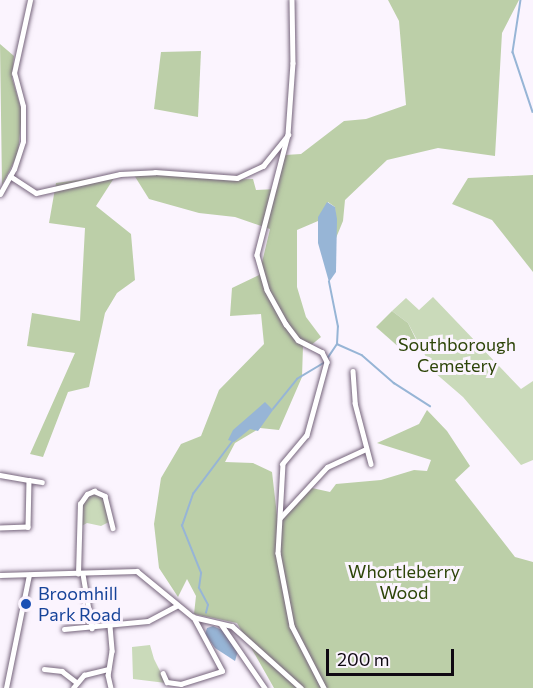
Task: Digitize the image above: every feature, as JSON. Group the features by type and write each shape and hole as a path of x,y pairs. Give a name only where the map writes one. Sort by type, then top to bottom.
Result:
{"street":[{"path":"0,194 10,176 24,130 14,73 30,0"},
{"path":"292,0 293,63 288,135 257,255 267,290 286,324 298,340 322,352 327,367 307,435 283,464 278,553 292,626 324,688"},
{"path":"10,176 36,193 132,174 237,178 263,166 288,135"},
{"path":"353,371 366,449 371,464"},
{"path":"279,518 327,467 366,449"},
{"path":"0,475 42,482"},
{"path":"0,528 27,527 29,480"},
{"path":"92,628 80,574 80,504 87,494 94,491 105,496 113,528"},
{"path":"0,575 137,571 176,606 193,617 232,626 301,688"},
{"path":"6,688 29,574"},
{"path":"64,629 148,621 176,606"},
{"path":"164,673 167,682 182,684 222,671 193,617"},
{"path":"200,629 213,622"},
{"path":"221,624 265,688"},
{"path":"110,626 112,651 108,669 111,688"},
{"path":"62,671 64,663"},
{"path":"44,669 62,671 76,682"},
{"path":"73,688 84,675 108,669"}],"green space":[{"name":"Whortleberry Wood","path":"388,0 519,0 502,33 495,156 438,148 387,160 345,200 343,221 336,238 335,207 328,202 318,221 297,230 297,287 306,317 321,337 310,346 303,346 302,377 279,430 260,428 235,443 225,462 253,463 272,472 278,524 312,488 330,492 336,484 381,480 414,470 427,471 431,460 377,443 419,424 427,410 447,431 470,466 455,480 515,557 533,562 533,688 274,688 237,623 194,614 196,596 187,579 178,597 159,568 154,524 161,478 181,444 201,436 219,390 264,344 261,314 230,316 232,288 259,275 270,229 235,217 199,213 149,199 134,175 186,174 217,180 253,179 256,190 277,189 285,155 301,154 344,121 366,119 406,105 399,21"},
{"path":"0,44 14,56 12,78 22,112 18,154 2,185"},
{"path":"201,51 198,117 154,109 161,52"},
{"path":"116,175 96,206 131,234 135,280 117,293 105,313 89,387 68,392 43,457 30,454 75,353 27,346 32,313 80,321 85,228 49,223 56,183"},
{"path":"533,175 533,272 492,220 452,204 468,178"},
{"name":"Southborough Cemetery","path":"433,297 521,389 533,381 533,460 521,465 463,397 434,372 408,323 392,311 406,298 419,310"},
{"path":"392,311 408,323 422,352 401,349 376,327"},
{"path":"94,491 109,501 111,521 101,526 87,523 78,528 83,497"},
{"path":"150,645 166,683 133,679 132,647"}],"water":[{"path":"327,202 335,207 337,219 336,272 329,282 318,243 318,217"},
{"path":"265,402 273,410 258,431 250,429 234,442 228,440 233,430"},
{"path":"213,626 222,630 238,651 235,661 215,648 205,634 207,628"}],"waterway":[{"path":"521,0 513,52 533,112"},
{"path":"327,359 337,344 338,327 329,282"},
{"path":"337,344 362,355 394,383 430,406"},
{"path":"273,409 297,379 324,363"},
{"path":"206,613 208,605 199,588 201,573 182,526 193,494 232,442"}],"place":[{"name":"Broomhill Park Road","path":"26,604"}]}
